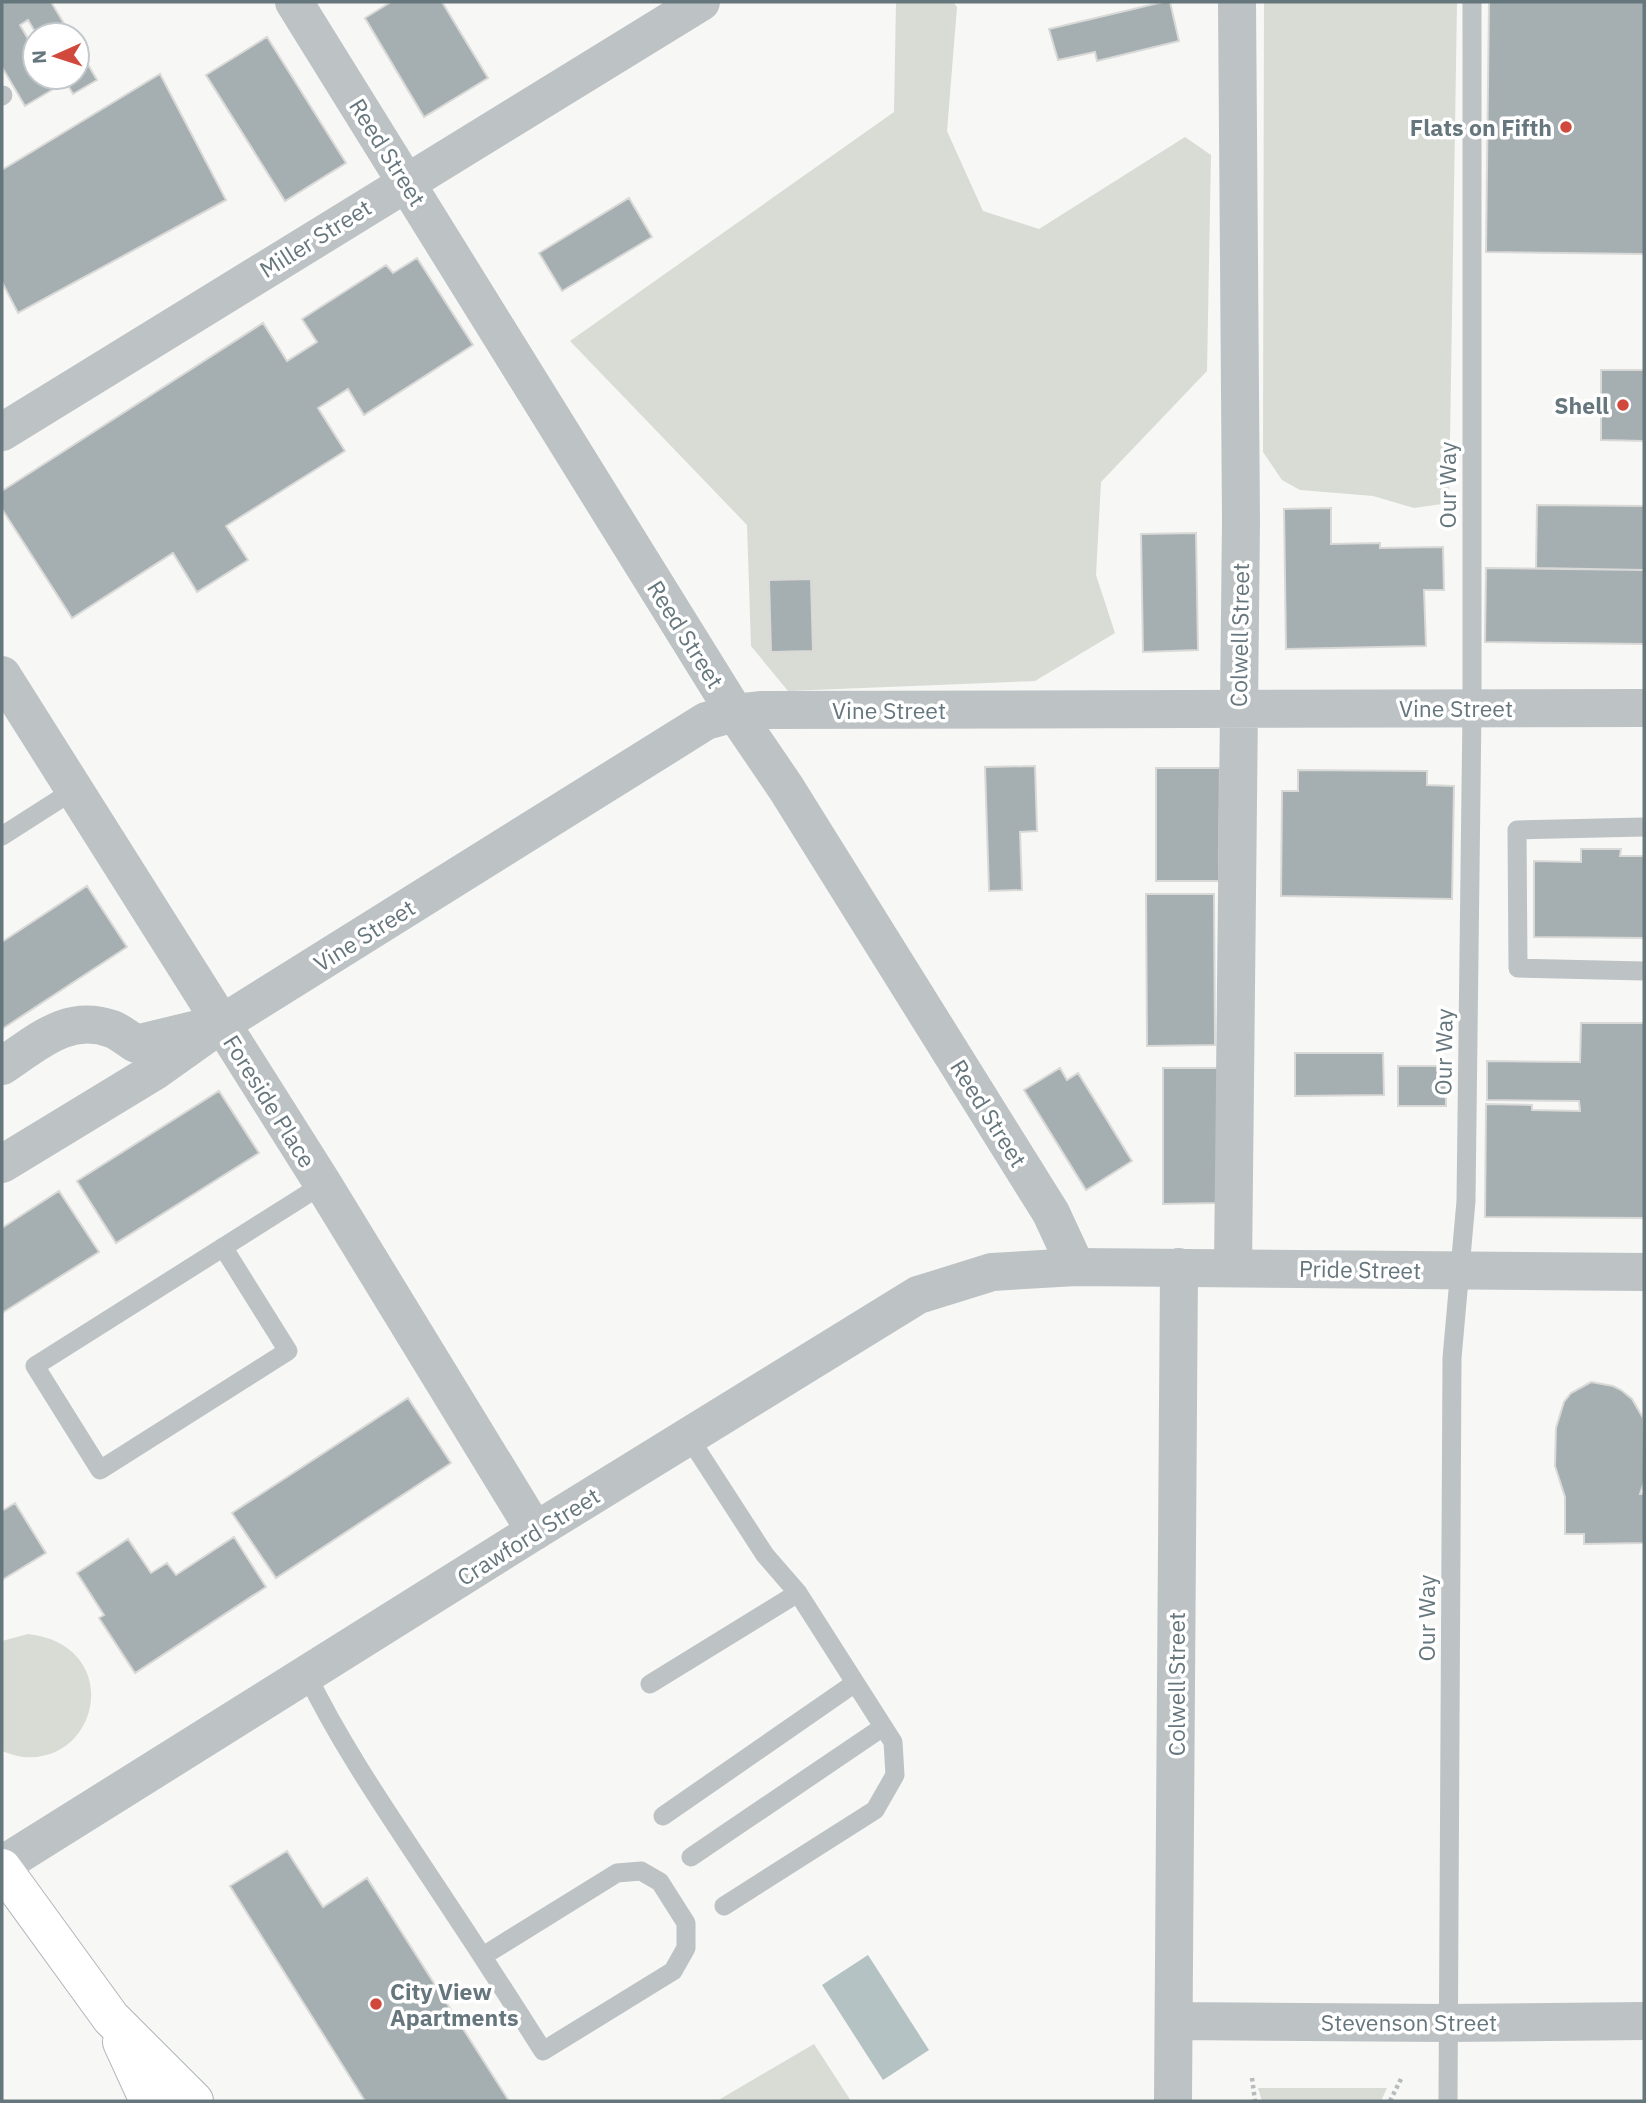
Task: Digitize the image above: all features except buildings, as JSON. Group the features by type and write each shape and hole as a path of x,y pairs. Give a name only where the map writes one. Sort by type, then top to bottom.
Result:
{"main road":[{"path":"2,1866 111,2018 194,2101"},
{"path":"111,2018 149,2101"}],"street":[{"name":"Reed Street","path":"294,2 735,713 780,779 1051,1213 1076,1267"},
{"name":"Miller Street","path":"2,432 701,2"},
{"name":"Colwell Street","path":"1233,1268 1241,466 1237,2"},
{"name":"Foreside Place","path":"3,679 323,1184 535,1531"},
{"name":"Vine Street","path":"2,1164 155,1071 222,1024 706,721 735,713 762,710 1644,708"},
{"path":"2,1066 61,1027 82,1024 112,1029 136,1044 222,1024"},
{"path":"82,1024 106,1040 121,1061 117,1093"},
{"name":"Pride Street","path":"1076,1267 1644,1272"},
{"name":"Crawford Street","path":"2,1866 535,1531 918,1295 992,1272 1076,1267"},
{"name":"Colwell Street","path":"1173,2101 1180,1267"},
{"name":"Stevenson Street","path":"1174,2021 1644,2021"}],"lane":[{"name":"Our Way","path":"1448,2101 1452,1357 1466,1201 1472,708 1472,2"},
{"path":"2,836 74,790"},
{"path":"1644,827 1517,830 1518,968 1644,971"},
{"path":"223,1247 288,1351 100,1470 35,1366 223,1247 323,1184"},
{"path":"688,1436 765,1555 798,1593 893,1742 895,1775 875,1810 724,1906"},
{"path":"650,1684 798,1593"},
{"path":"307,1675 330,1722 370,1787 543,2051 673,1970 686,1948 686,1923 660,1882 641,1871 617,1873 483,1956"},
{"path":"663,1816 855,1683"},
{"path":"691,1857 883,1727"}],"path":[{"path":"1252,2078 1255,2101"},
{"path":"1390,2101 1401,2079"}],"shaded area":[{"path":"896,2 953,2 957,7 947,131 983,211 1039,229 1185,137 1211,155 1207,371 1101,482 1096,575 1115,633 1035,681 788,691 751,646 747,525 570,341 894,112"},
{"path":"1264,2 1457,2 1449,503 1414,508 1373,496 1300,490 1282,480 1263,452"},
{"path":"28,1634 59,1643 79,1659 89,1680 91,1702 84,1724 70,1742 50,1754 23,1757 2,1751 2,1641"},
{"path":"868,1955 929,2050 883,2080 822,1985"},
{"path":"814,2044 851,2101 717,2101 722,2098"},
{"path":"1258,2088 1387,2088 1381,2101 1262,2101"}],"place":[{"name":"Flats on Fifth","path":"1566,127"},
{"name":"Shell","path":"1623,405"},
{"name":"City View Apartments","path":"376,2004"}]}
